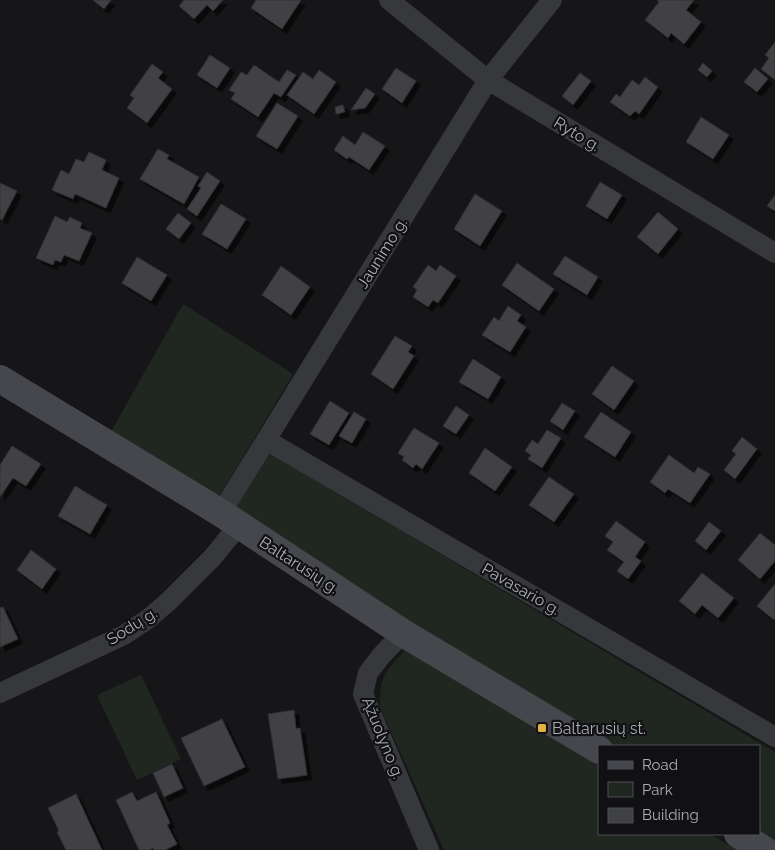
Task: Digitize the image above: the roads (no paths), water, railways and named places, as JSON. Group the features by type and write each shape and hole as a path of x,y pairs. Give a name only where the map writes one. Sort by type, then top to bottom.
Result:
{"main road":[{"name":"Baltarusių g.","path":"0,379 230,519 403,633 598,749"},
{"path":"740,835 764,850"}],"street":[{"name":"Ryto g.","path":"388,0 488,80 775,253"},
{"name":"Jaunimo g.","path":"230,519 266,440 488,80 552,0"},
{"name":"Pavasario g.","path":"266,440 775,737"},
{"name":"Sodų g.","path":"0,693 124,634 148,619 212,558 230,519"},
{"name":"Ąžuolyno g.","path":"403,633 368,673 363,694 429,850"}],"place":[{"name":"Baltarusių st.","path":"542,728"}]}
